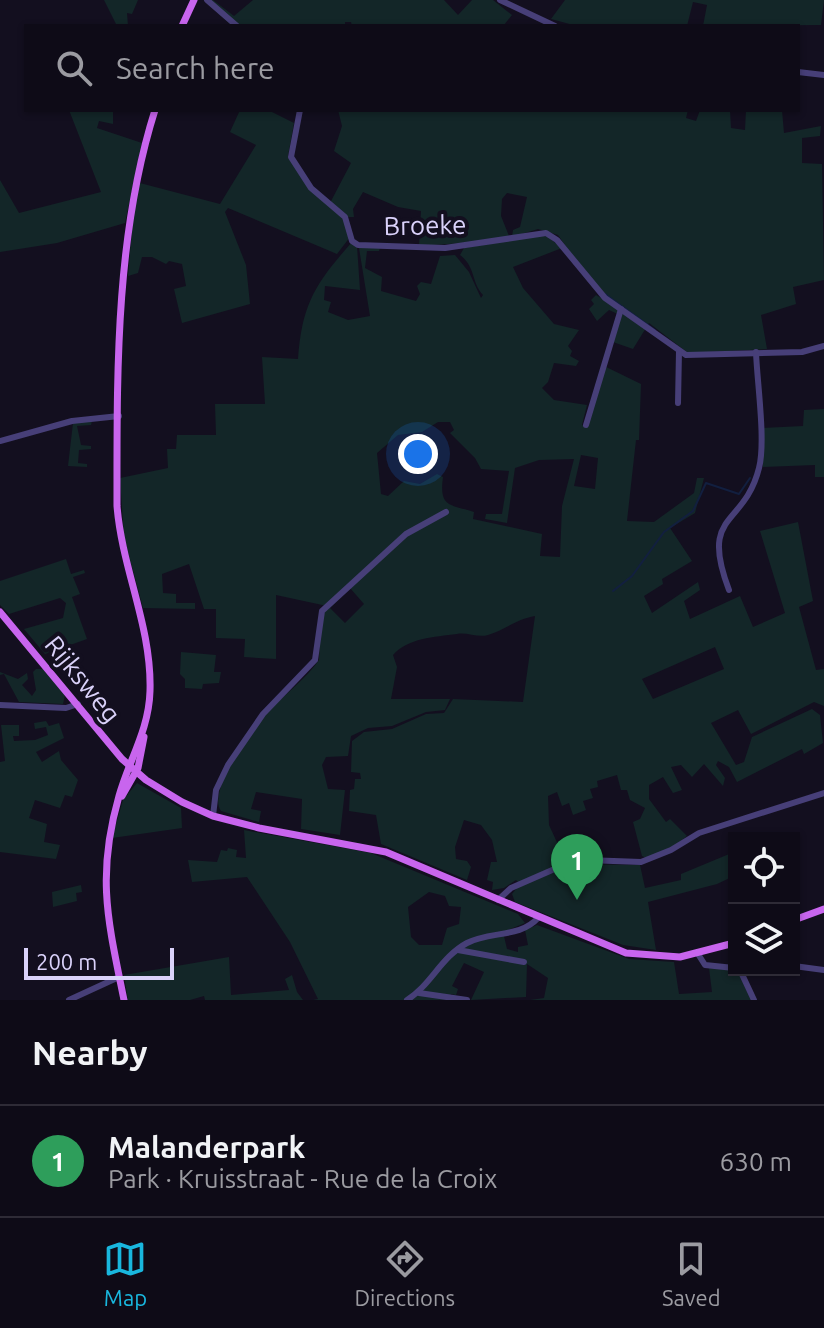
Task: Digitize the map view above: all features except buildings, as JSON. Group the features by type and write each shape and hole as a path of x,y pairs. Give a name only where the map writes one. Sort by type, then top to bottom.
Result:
{"main road":[{"path":"183,24 194,0"},
{"path":"124,1000 104,885 107,845 116,808 144,747 150,689 148,651 119,523 119,416 127,224 137,172 154,112"},
{"name":"Rijksweg","path":"0,612 133,768 164,792 213,816 373,848 634,955 665,958 698,954 728,945"},
{"path":"800,918 824,909"}],"street":[{"path":"207,0 235,24"},
{"path":"500,0 551,24"},
{"path":"800,72 824,75"},
{"name":"Broeke","path":"300,112 291,157 311,188 345,217 356,244 435,248 546,233 561,245 598,292 679,351 693,357 802,352 824,346"},
{"path":"586,425 621,309"},
{"path":"678,403 679,351"},
{"path":"729,590 716,551 723,528 760,468 756,352"},
{"path":"0,441 72,421 119,416"},
{"path":"213,816 216,790 228,765 263,714 315,660 322,611 406,534 446,512"},
{"path":"0,705 66,708 78,704"},
{"path":"498,900 511,888 558,866 586,860 641,862 671,850 699,833 824,793"},
{"path":"407,1000 419,993 435,970 458,950 476,940 525,929 538,918"},
{"path":"458,950 524,962"},
{"path":"698,954 705,965 728,968"},
{"path":"800,967 824,970"},
{"path":"741,976 754,1000"},
{"path":"69,1000 119,977"},
{"path":"419,993 467,1000"}],"green space":[{"path":"104,0 138,0 132,14 127,13 128,24 116,24"},
{"path":"213,0 234,16 253,0 444,0 458,15 472,0 493,0 512,15 505,24 230,24 206,2"},
{"path":"565,0 824,0 821,25 703,24 707,5 693,2 688,24 570,24 551,19"},
{"path":"70,112 113,112 113,124 99,121 97,128 142,143 125,223 57,243 0,252 0,180 19,213 101,192"},
{"path":"239,112 272,112 294,123 288,156 310,189 343,218 350,237 337,254 228,208 225,212 246,265 250,304 182,323 174,289 186,286 182,264 169,261 166,264 152,257 142,257 138,273 128,276 136,182 220,204 256,145 230,132"},
{"path":"338,112 688,112 686,118 696,121 699,112 730,112 731,128 745,130 746,112 782,112 784,133 821,126 820,136 802,138 802,163 822,164 824,280 793,287 796,304 761,315 767,349 688,353 649,323 633,349 610,341 620,315 609,310 597,321 589,309 596,295 601,298 558,235 538,229 512,237 513,230 520,227 527,197 507,193 502,199 501,216 509,236 478,242 419,246 421,211 398,207 363,192 353,209 354,217 347,217 330,203 351,163 334,151 342,126"},
{"path":"540,235 562,248 513,267 523,288 554,324 579,330 568,346 572,351 570,356 579,361 576,366 554,363 548,382 542,388 554,400 587,405 582,425 586,426 602,365 641,384 639,440 636,440 627,521 654,522 694,493 697,478 704,478 695,513 670,528 692,561 662,579 663,584 644,596 652,613 698,582 700,590 684,601 690,619 740,596 753,627 785,613 760,531 798,522 813,601 799,607 816,670 824,669 824,706 814,702 751,734 738,710 711,723 736,765 744,762 752,737 812,709 820,715 823,743 804,754 802,749 737,782 729,767 718,761 716,765 725,778 723,786 704,764 692,777 681,765 671,767 682,790 673,793 663,777 649,785 649,799 666,822 670,819 687,836 671,849 646,858 642,856 633,822 640,819 645,808 630,800 627,790 621,790 617,775 597,781 598,787 590,789 593,798 583,801 586,810 573,815 569,803 562,806 557,792 548,796 549,825 567,864 640,865 645,888 681,880 681,874 728,854 728,879 648,902 656,950 623,945 515,902 512,894 520,884 516,880 504,888 492,890 493,882 487,880 491,862 497,862 492,840 481,825 464,820 455,847 456,859 467,861 471,867 467,880 381,844 376,815 349,811 350,790 354,789 355,779 361,779 360,773 351,772 352,741 364,732 392,729 426,714 444,713 453,699 523,702 535,616 488,635 461,634 422,639 406,645 393,655 397,667 391,699 450,699 445,710 426,712 392,726 368,728 351,736 348,756 326,757 322,765 328,789 345,790 340,835 301,829 302,799 256,792 251,809 261,811 259,822 221,811 218,802 224,777 249,734 319,660 321,621 327,606 276,595 276,659 244,657 245,639 216,638 216,609 204,609 189,564 162,574 163,593 176,594 176,603 195,603 195,609 143,608 124,537 120,478 168,468 167,449 176,449 177,435 216,435 215,404 265,404 262,357 298,359 303,323 313,295 352,242 357,246 360,290 325,286 324,300 331,302 328,312 348,320 370,316 359,248 380,248 379,251 367,251 365,268 382,277 381,291 416,301 420,294 417,286 421,282 431,284 440,256 455,255 469,272 481,298 483,295 471,270 460,255 464,248","holes":["438,422 450,422 454,430 450,433 475,458 481,469 509,471 502,514 486,514 485,519 507,523 515,468 539,460 574,459 562,506 560,557 540,556 542,534 473,519 474,512 448,503 443,494 443,477 437,474 420,484 404,481 388,496 381,494 377,453 398,435 422,432","581,455 598,458 595,489 574,486","350,588 364,604 345,623 330,608","715,647 724,669 653,699 642,679"]},
{"path":"824,409 824,477 815,477 815,465 763,467 762,428 803,426 804,410"},
{"path":"92,421 91,425 77,426 81,445 91,446 91,449 79,450 78,463 87,464 87,467 68,466 73,423"},
{"path":"66,559 71,574 84,570 85,573 73,577 80,594 72,597 87,639 45,654 24,629 63,618 66,603 60,598 9,614 0,605 0,581"},
{"path":"181,652 216,655 214,672 221,672 219,683 203,684 202,689 185,688 185,679 180,674"},
{"path":"43,669 65,695 63,704 19,702 4,674 0,675 0,672 18,679 27,673 28,679 22,685 32,696 36,690 33,672"},
{"path":"46,721 49,726 59,723 64,738 36,752 42,762 59,751 61,760 78,780 72,797 65,795 60,808 35,800 29,818 47,824 44,842 60,845 56,859 0,852 0,762 5,761 1,725 19,725 19,736 13,736 14,741 35,740 48,735 46,727 35,729 34,723"},
{"path":"137,783 181,808 182,828 112,838 123,800"},
{"path":"244,830 371,853 518,914 525,923 503,932 507,949 518,952 518,947 528,945 525,930 537,925 629,959 674,962 679,994 712,992 709,968 728,969 728,976 740,976 751,1000 530,1000 544,998 548,978 527,964 526,997 471,1000 484,972 464,963 452,986 458,989 456,995 451,994 450,997 465,1000 313,1000 318,999 290,942 247,877 192,882 188,860 217,862 221,850 227,851 228,848 237,850 236,857 246,858","holes":["429,892 445,896 449,906 461,907 459,924 447,928 442,945 419,945 411,937 408,907"]},
{"path":"81,885 82,892 76,893 77,901 53,907 52,892"},
{"path":"229,957 231,995 289,990 285,979 292,975 303,1000 205,1000 204,996 190,1000 128,1000 124,975"}],"waterway":[{"path":"605,294 655,330"},
{"path":"613,591 632,576 664,532 693,511 706,483 739,494 750,478"}],"place":[{"name":"Malanderpark","path":"577,900"}]}
